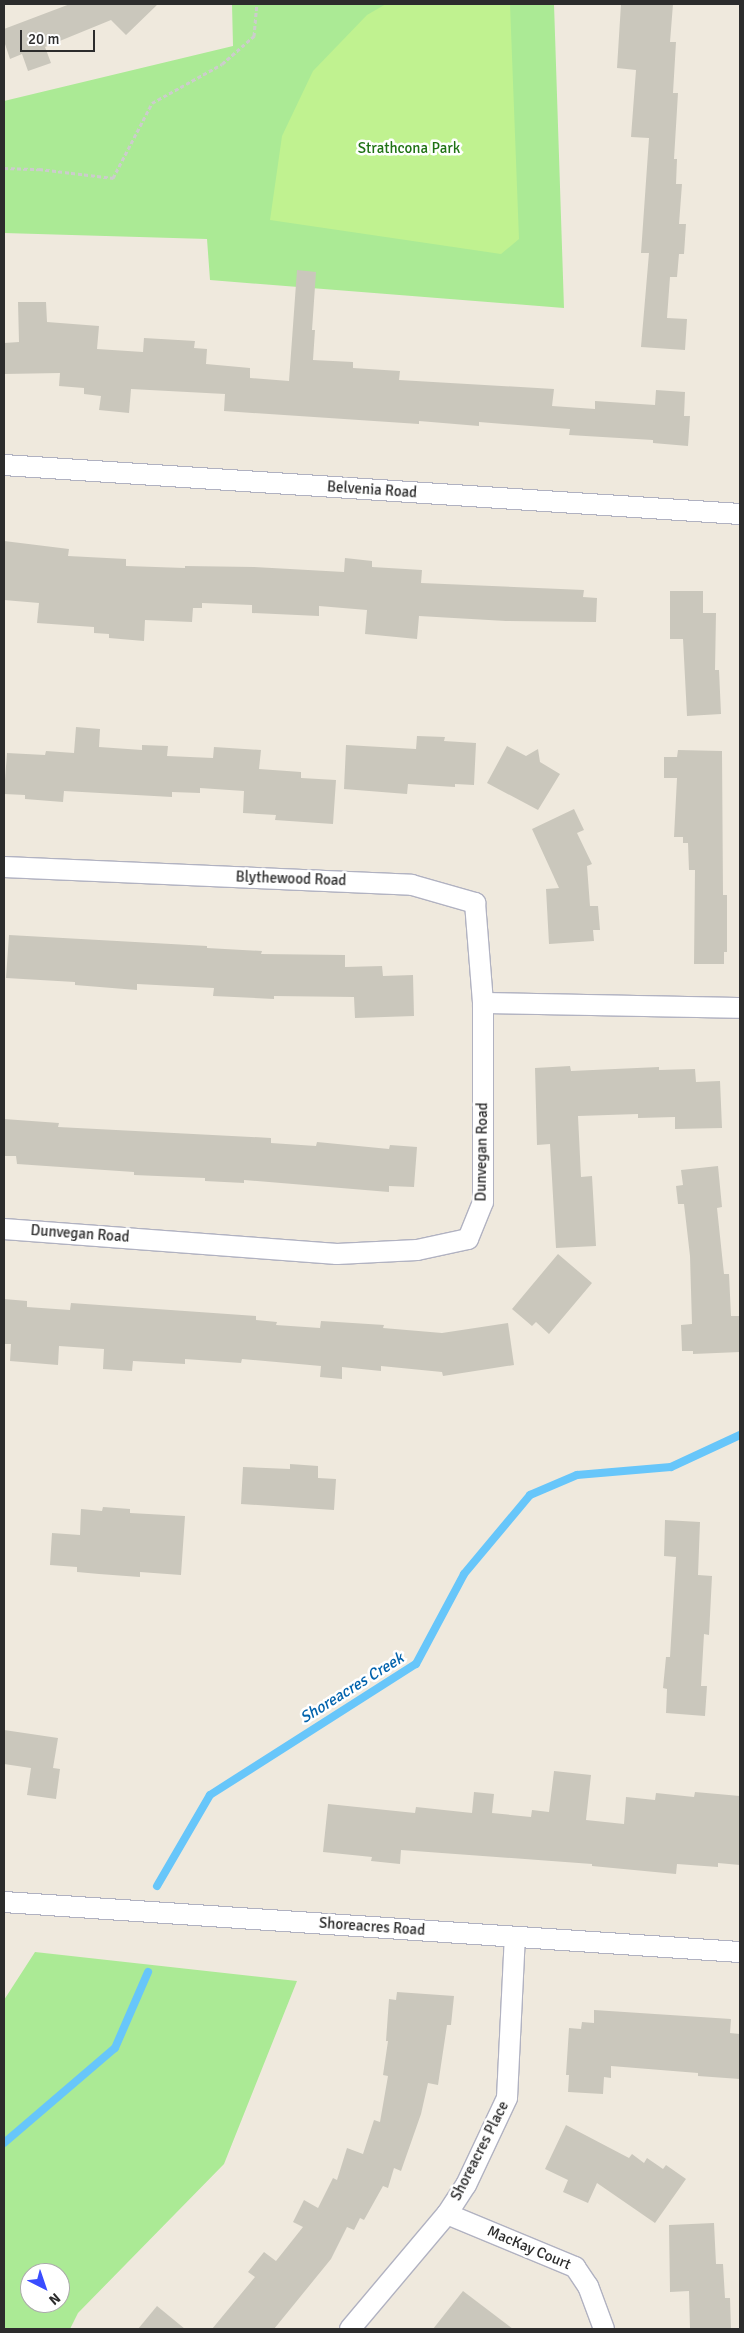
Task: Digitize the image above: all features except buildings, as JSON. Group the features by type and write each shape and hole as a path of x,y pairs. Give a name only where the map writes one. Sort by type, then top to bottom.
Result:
{"street":[{"name":"Belvenia Road","path":"4,465 740,514"},
{"name":"Blythewood Road","path":"4,867 412,884 475,903 483,1003"},
{"path":"483,1003 740,1008"},
{"name":"Dunvegan Road","path":"4,1229 337,1254 416,1250 468,1239 483,1202 483,1003"},
{"name":"Shoreacres Road","path":"4,1902 740,1952"},
{"name":"Shoreacres Place","path":"350,2329 447,2214 466,2185 507,2098 515,1937"},
{"name":"MacKay Court","path":"447,2214 575,2266 588,2286 604,2329"}],"path":[{"path":"4,168 39,169 113,178 152,103 222,64 254,36 257,4"}],"green space":[{"name":"Strathcona Park","path":"232,4 554,4 564,308 210,280 207,239 4,233 4,101 233,46"},
{"path":"386,4 510,4 519,239 501,254 270,220 282,136 313,71 367,15"},
{"path":"35,1952 297,1981 224,2164 78,2313 70,2329 4,2329 4,2000"}],"waterway":[{"name":"Shoreacres Creek","path":"157,1886 210,1795 416,1664 464,1574 530,1495 577,1475 671,1467 740,1435"},
{"name":"Shoreacres Creek","path":"4,2143 115,2048 148,1972"}]}
